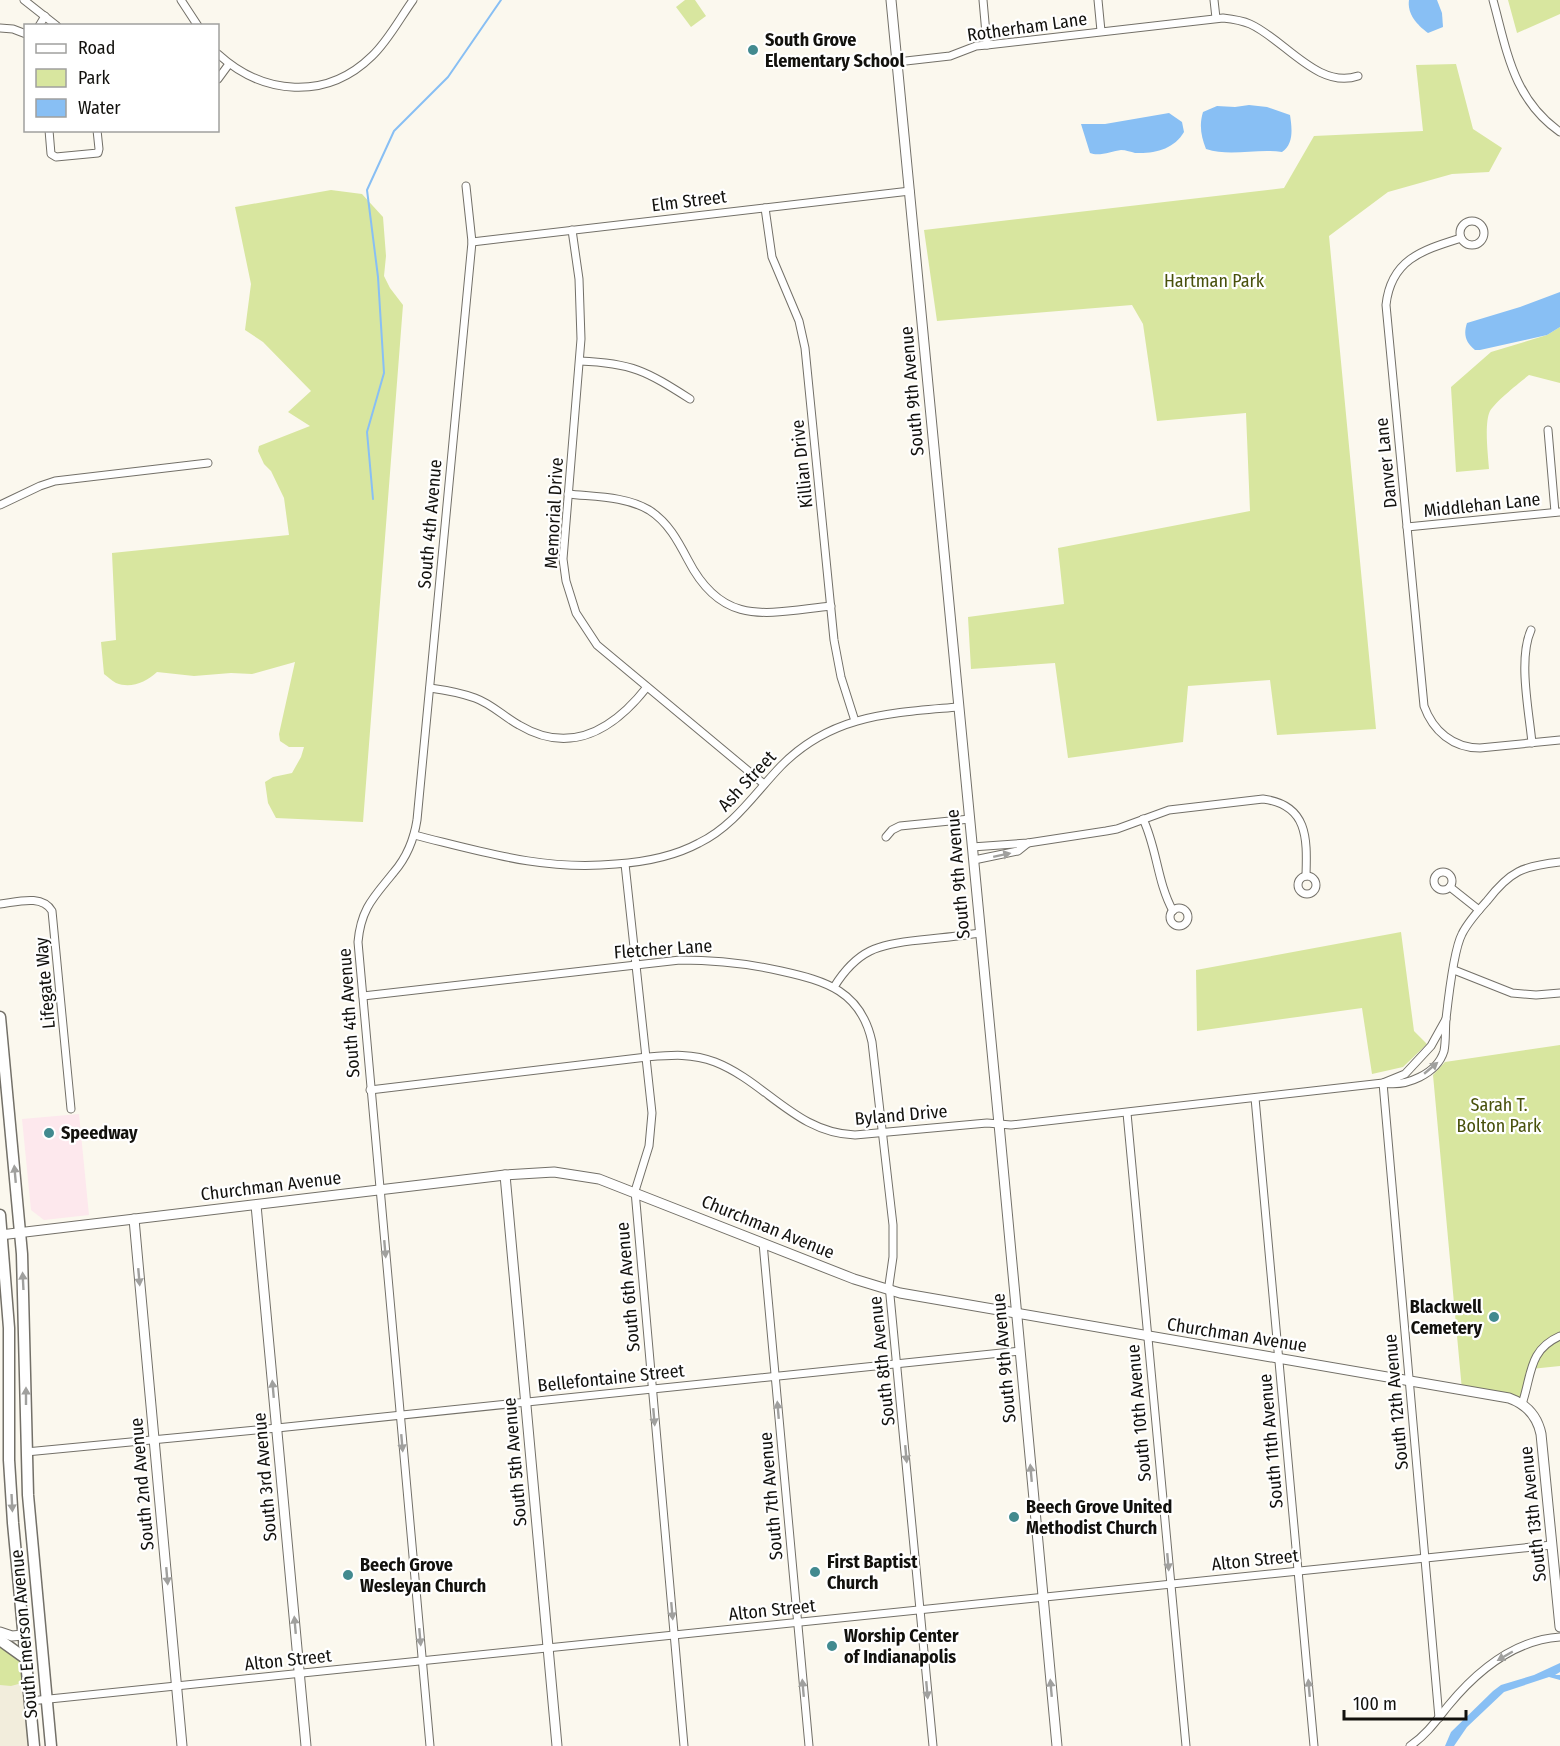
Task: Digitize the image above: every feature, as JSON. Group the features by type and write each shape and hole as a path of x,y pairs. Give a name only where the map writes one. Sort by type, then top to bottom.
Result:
{"main road":[{"name":"South Emerson Avenue","path":"0,1017 20,1232 24,1303 26,1452 51,1746"},
{"name":"South Emerson Avenue","path":"0,1215 9,1328 9,1460 34,1746"},
{"path":"0,1640 25,1658"}],"street":[{"path":"24,0 55,24"},
{"path":"180,0 197,24"},
{"path":"219,55 249,77 275,86 294,88 327,83 352,72 374,55 414,0"},
{"name":"South 9th Avenue","path":"891,0 1057,1746"},
{"path":"983,0 987,45"},
{"path":"1098,0 1101,32"},
{"path":"1214,0 1216,18"},
{"path":"1493,0 1517,83 1534,109 1560,132"},
{"path":"40,24 45,16"},
{"name":"Rotherham Lane","path":"897,62 950,56 976,46 1216,18 1239,20 1255,27 1327,76 1342,80 1359,76"},
{"path":"0,28 24,33"},
{"path":"219,78 229,64"},
{"path":"49,132 51,154 56,158 98,153 97,132"},
{"name":"South 4th Avenue","path":"430,1746 358,942 363,916 373,897 403,860 414,835 418,817 472,242 466,186"},
{"name":"Elm Street","path":"472,242 909,191"},
{"name":"Killian Drive","path":"765,207 772,256 796,314 805,348 831,606 840,670 855,721"},
{"name":"Memorial Drive","path":"573,230 580,298 580,361 563,544 564,571 576,613 597,645 764,784"},
{"name":"Danver Lane","path":"1461,237 1425,249 1410,258 1395,277 1387,296 1386,312 1423,698 1433,725 1447,738 1467,747 1533,743"},
{"path":"580,361 616,363 638,369 690,399"},
{"path":"1548,430 1558,512"},
{"path":"0,505 55,481 208,463"},
{"path":"568,494 621,500 636,504 653,513 672,532 701,583 714,597 734,608 764,614 831,606"},
{"name":"Middlehan Lane","path":"1407,527 1558,512"},
{"path":"1531,630 1526,643 1524,659 1533,743 1560,740"},
{"path":"430,688 476,698 525,729 546,735 566,737 588,734 611,724 632,706 647,687"},
{"name":"Ash Street","path":"414,835 532,863 578,867 625,864 672,855 700,843 728,824 796,751 816,737 838,726 886,714 958,707"},
{"path":"972,847 1028,843 1117,829 1176,809 1263,799 1288,807 1302,825 1307,843 1306,876"},
{"path":"886,837 900,826 970,819"},
{"path":"1143,819 1154,848 1163,891 1173,911"},
{"path":"974,860 1018,851 1028,843"},
{"path":"1383,1083 1405,1074 1431,1046 1446,1019 1461,936 1479,910 1503,881 1512,874 1530,866 1560,862"},
{"name":"South 6th Avenue","path":"625,864 652,1097 649,1146 635,1191 684,1746"},
{"path":"1450,886 1479,910"},
{"name":"Lifegate Way","path":"0,904 40,901 46,903 52,911 71,1109"},
{"path":"834,987 855,960 881,945 980,933"},
{"name":"Fletcher Lane","path":"363,996 637,964 710,959 740,962 817,979 834,987"},
{"path":"1454,970 1512,993 1536,995 1560,993"},
{"name":"South 8th Avenue","path":"834,987 856,1007 869,1031 873,1050 893,1225 890,1291 933,1746"},
{"name":"Byland Drive","path":"370,1090 647,1057 686,1055 715,1062 732,1071 809,1124 822,1130 848,1135 987,1123 1011,1125 1383,1083 1401,1084 1426,1074 1440,1061 1444,1050 1446,1019"},
{"name":"South 12th Avenue","path":"1383,1083 1439,1718"},
{"name":"South 11th Avenue","path":"1255,1098 1314,1746"},
{"name":"South 10th Avenue","path":"1127,1113 1186,1746"},
{"name":"Churchman Avenue","path":"1,1235 505,1175 542,1172 570,1174 599,1179 635,1191 890,1291 1409,1380 1503,1397 1522,1404"},
{"name":"South 5th Avenue","path":"505,1175 557,1746"},
{"name":"South 3rd Avenue","path":"256,1205 306,1746"},
{"name":"South 2nd Avenue","path":"134,1219 182,1746"},
{"name":"South 7th Avenue","path":"763,1243 808,1746"},
{"path":"1522,1404 1536,1354 1560,1336"},
{"name":"Bellefontaine Street","path":"26,1452 400,1416 1020,1351"},
{"name":"South 13th Avenue","path":"1522,1404 1533,1413 1541,1434 1560,1628"},
{"name":"Alton Street","path":"30,1701 1552,1545"},
{"path":"0,1632 12,1636 40,1632"},
{"path":"1410,1746 1431,1729 1454,1700 1492,1664 1525,1646 1560,1637"}],"shaded area":[{"path":"79,1114 89,1215 44,1220 31,1210 22,1119"},
{"path":"0,1642 21,1659 29,1746 0,1746"}],"green space":[{"path":"685,0 695,0 706,16 691,27 676,7"},
{"path":"1508,0 1560,0 1560,14 1517,33"},
{"name":"Hartman Park","path":"1456,64 1473,129 1502,148 1489,172 1452,174 1388,192 1329,236 1376,729 1277,735 1270,680 1188,686 1183,742 1068,758 1055,663 971,669 968,617 1064,604 1058,548 1250,511 1246,413 1157,421 1143,324 1132,305 937,321 924,230 1284,188 1314,136 1423,131 1416,65"},
{"path":"331,190 362,194 383,217 386,256 384,276 403,305 363,822 276,818 268,803 265,782 273,777 292,773 304,747 289,747 280,741 279,734 295,662 252,674 194,676 157,672 138,684 122,685 104,674 101,642 116,640 112,553 289,535 284,498 258,451 259,446 310,426 288,412 311,391 263,342 245,330 251,284 235,207"},
{"path":"1560,327 1560,383 1529,375 1508,392 1493,407 1488,416 1489,469 1456,472 1451,387 1491,352 1547,335"},
{"path":"1401,932 1414,1031 1427,1044 1403,1067 1372,1074 1362,1008 1197,1031 1196,970"},
{"name":"Sarah T. Bolton Park","path":"1560,1045 1560,1366 1531,1369 1522,1404 1462,1390 1433,1075 1445,1062"},
{"path":"0,1644 20,1659 22,1683 11,1686 0,1685"}],"water":[{"path":"1409,0 1437,0 1442,13 1443,27 1428,33 1424,30 1411,14"},
{"path":"1217,106 1267,107 1290,115 1291,135 1286,149 1282,152 1234,152 1206,149 1201,130 1203,112"},
{"path":"1169,113 1182,122 1184,132 1175,143 1150,153 1121,150 1101,154 1090,153 1081,124 1105,124"},
{"path":"1560,292 1560,327 1547,335 1480,350 1475,350 1467,342 1465,331 1467,323"},
{"path":"1560,1663 1560,1672 1555,1675 1560,1675 1560,1680 1549,1677 1504,1692 1467,1727 1454,1746 1445,1746 1451,1732 1501,1685 1534,1675"}],"waterway":[{"path":"373,499 367,432 384,373 378,277 367,190 394,131 448,77 501,0"}],"place":[{"name":"South Grove Elementary School","path":"753,50"},
{"name":"Speedway","path":"49,1133"},
{"name":"Blackwell Cemetery","path":"1494,1317"},
{"name":"Beech Grove United Methodist Church","path":"1014,1517"},
{"name":"First Baptist Church","path":"815,1572"},
{"name":"Beech Grove Wesleyan Church","path":"348,1575"},
{"name":"Worship Center of Indianapolis","path":"832,1646"}]}
